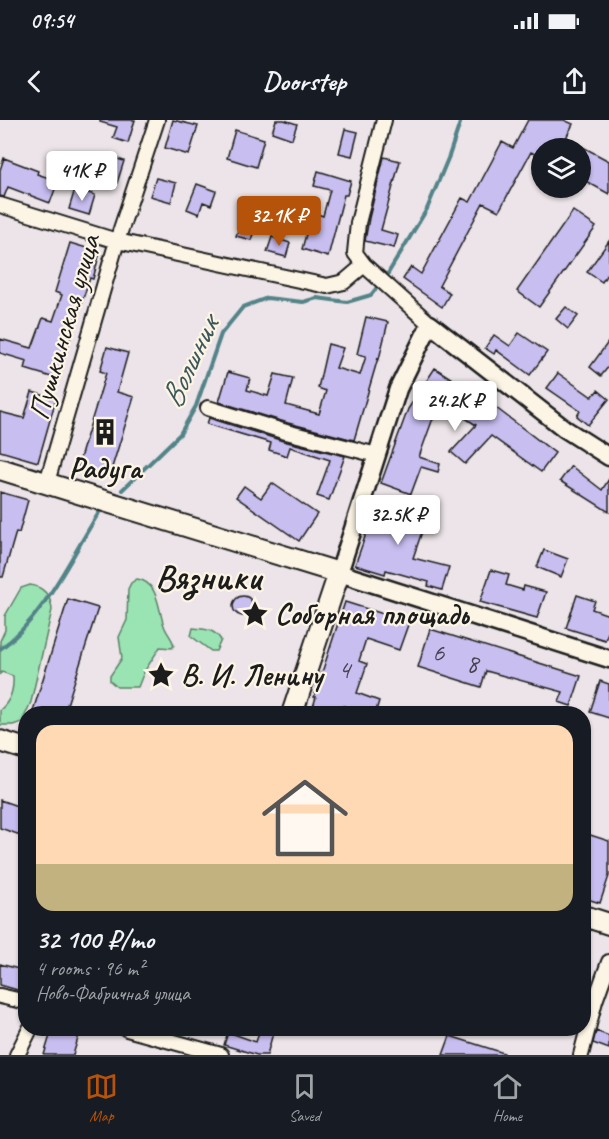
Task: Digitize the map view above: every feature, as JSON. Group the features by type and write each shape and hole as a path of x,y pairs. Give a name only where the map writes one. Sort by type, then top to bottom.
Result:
{"main road":[{"path":"0,469 339,573 295,706"},
{"path":"0,741 18,747"},
{"path":"591,918 609,924"}],"street":[{"name":"Пушкинская улица","path":"47,482 117,241 156,120"},
{"path":"384,120 358,223 355,254 364,265 430,324 565,429 609,457"},
{"path":"0,205 117,241 327,286 344,282 364,265"},
{"path":"430,324 398,389 339,573 609,659"},
{"path":"208,408 286,432 376,455"},
{"path":"591,1019 609,962"},
{"path":"0,996 18,1000"},
{"path":"17,1055 26,1036"},
{"path":"153,1036 221,1055"},
{"path":"581,1055 586,1036"}],"green space":[{"path":"137,579 145,581 154,592 165,628 174,645 172,648 160,647 144,672 138,687 117,687 110,681 110,676 122,658 119,637 127,620 128,589"},
{"path":"30,585 39,588 46,593 52,610 29,706 18,706 18,723 0,725 0,710 9,699 13,676 2,672 0,674 0,641 5,630 5,616 21,588"},
{"path":"193,628 209,630 218,636 221,640 216,651 211,651 191,636"}],"building":[{"path":"100,120 135,120 128,143 113,138 117,127 100,122"},
{"path":"173,120 198,126 189,155 165,148"},
{"path":"276,120 297,124 292,139 272,132"},
{"path":"528,120 564,120 573,124 566,138 531,138 531,152 499,211 483,203 439,286 450,293 442,307 403,279 411,267 421,274 462,198 470,202 502,142 513,148"},
{"path":"345,129 358,132 352,156 339,153"},
{"path":"235,130 264,139 256,167 227,158"},
{"path":"591,151 609,161 609,194 591,184"},
{"path":"108,156 124,161 117,183 89,174 93,160 106,164"},
{"path":"384,157 400,161 381,230 398,235 394,248 365,241"},
{"path":"4,158 58,181 50,203 8,187 4,197 0,196 0,170"},
{"path":"318,171 351,181 347,195 344,195 328,257 302,249 312,212 323,216 330,190 314,186"},
{"path":"156,178 176,183 171,202 150,196"},
{"path":"197,184 216,191 211,205 203,202 199,214 187,209"},
{"path":"75,189 95,195 89,215 69,209"},
{"path":"573,211 596,227 539,307 517,291"},
{"path":"244,214 258,219 251,240 236,236"},
{"path":"272,237 290,243 286,257 267,252"},
{"path":"609,241 609,271 602,282 587,272"},
{"path":"70,243 100,252 93,279 90,278 58,379 25,369 27,361 0,353 0,339 32,348 43,318 53,321 62,295 55,292"},
{"path":"566,307 578,316 568,329 556,319"},
{"path":"366,317 388,322 354,440 219,402 228,372 250,378 247,390 268,396 275,374 293,378 286,405 319,414 326,391 318,388 328,344 343,348 336,368 360,375 366,356 357,354"},
{"path":"519,333 547,352 530,375 496,350 494,354 485,348 494,335 510,346"},
{"path":"609,341 609,366 601,376 590,367"},
{"name":"Радуга","path":"107,347 128,353 117,392 134,397 109,477 77,468 106,373 100,371"},
{"path":"435,368 491,404 555,453 541,472 491,436 465,464 451,452 476,425 444,404 432,421 419,457 440,464 438,472 421,467 411,494 381,483 408,409"},
{"path":"558,373 592,397 598,390 609,399 588,425 577,416 580,411 547,388"},
{"path":"32,392 56,399 38,462 0,451 0,412 24,418"},
{"path":"209,418 283,441 345,456 329,500 317,496 330,460 290,447 287,456 269,450 271,443 207,424"},
{"path":"571,466 602,490 609,479 609,512 560,481"},
{"path":"272,483 317,514 299,541 236,497 244,486 261,498"},
{"path":"0,492 28,500 3,577 0,577"},
{"path":"378,500 427,517 413,558 449,567 442,590 428,586 429,582 386,570 385,574 355,565"},
{"path":"544,550 568,559 561,577 537,567"},
{"path":"491,570 509,575 506,585 523,590 524,586 546,592 537,618 480,602"},
{"path":"577,595 595,601 592,609 609,615 609,630 605,640 566,628"},
{"path":"243,596 250,599 253,606 250,613 243,616 236,613 233,606 236,599"},
{"path":"68,599 98,608 67,706 35,706"},
{"path":"345,602 409,622 399,650 366,639 359,661 367,664 357,693 379,701 377,706 313,706 316,697 314,697"},
{"path":"430,629 581,676 571,706 559,702 563,692 486,671 481,687 418,667"},
{"path":"600,681 609,684 609,718 591,712"},
{"path":"0,800 18,806 18,834 0,828"},
{"path":"591,835 609,841 609,876 600,903 591,900"},
{"path":"0,964 18,969 18,990 0,985"},
{"path":"596,1031 609,1036 609,1049 593,1043"},
{"path":"50,1036 79,1036 73,1055 44,1055"},
{"path":"227,1036 239,1036 256,1042 258,1036 272,1036 267,1055 257,1055 224,1045"},
{"path":"450,1036 504,1053 504,1055 443,1055"}],"waterway":[{"name":"Волшник","path":"122,490 180,434 196,406 221,334 243,307 267,298 303,302 317,298 347,302 371,295 387,275 427,209 461,120"},
{"name":"Волшник","path":"0,649 16,636 43,604 100,511"}],"place":[{"name":"Радуга","path":"105,432"},
{"name":"Соборная площадь","path":"255,614"},
{"name":"В. И. Ленину","path":"161,675"}],"district":[{"name":"Вязники","path":"208,576"}]}
